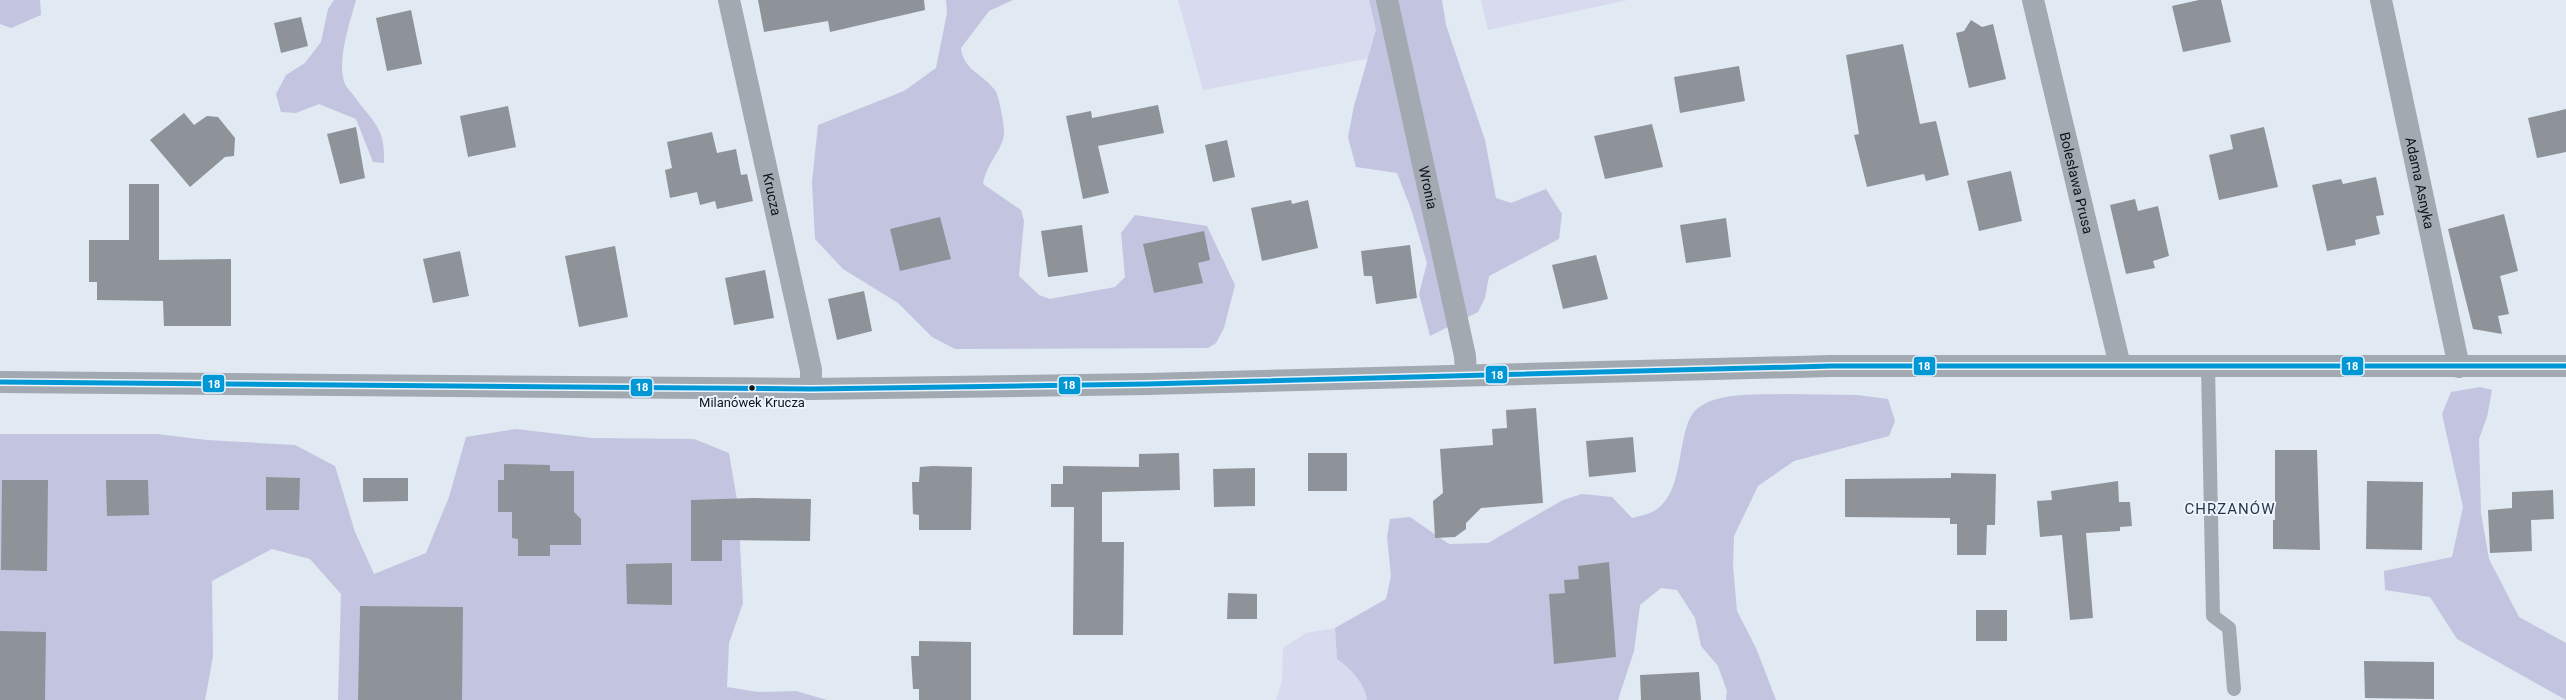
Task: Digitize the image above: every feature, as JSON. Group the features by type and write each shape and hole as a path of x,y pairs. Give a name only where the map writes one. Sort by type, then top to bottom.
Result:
{"street":[{"name":"Krucza","path":"729,0 811,370 811,389"},
{"name":"Wronia","path":"1387,0 1464,356 1466,375"},
{"name":"Bolesława Prusa","path":"2033,0 2120,366"},
{"name":"Adama Asnyka","path":"2381,0 2459,367"},
{"path":"0,382 811,389 1147,384 1831,366 2566,366"}],"lane":[{"path":"2208,366 2213,616 2229,628 2234,689"}],"shaded area":[{"path":"0,0 40,0 41,15 11,28 0,24"},
{"path":"334,0 356,0 345,42 342,65 343,75 346,86 377,126 383,141 384,163 373,162 356,119 319,104 296,113 281,112 276,94 286,75 305,63 321,42 328,9"},
{"path":"946,0 1013,0 989,11 961,48 966,62 991,86 996,92 999,100 1003,119 1003,140 987,170 983,184 1021,210 1024,221 1019,276 1039,295 1050,299 1115,287 1125,277 1121,233 1135,215 1207,226 1235,285 1224,328 1216,343 1208,348 955,349 932,337 898,303 843,269 815,239 812,182 818,125 904,91 936,68 947,13"},
{"path":"1178,0 1401,0 1412,50 1203,90"},
{"path":"1369,0 1442,0 1446,25 1485,140 1496,198 1511,203 1546,189 1562,214 1559,239 1489,276 1485,298 1478,312 1430,336 1419,294 1427,263 1411,209 1397,173 1356,167 1348,137 1354,106 1376,30"},
{"path":"1481,0 1628,0 1488,30"},
{"path":"2480,387 2492,390 2487,417 2479,439 2481,513 2489,559 2519,617 2566,643 2566,700 2457,639 2430,597 2385,590 2384,571 2452,557 2463,507 2442,414 2451,392"},
{"path":"1787,394 1857,395 1888,399 1895,421 1889,436 1794,461 1758,486 1734,536 1733,566 1737,611 1756,648 1776,700 1726,700 1727,691 1718,666 1701,646 1695,618 1677,590 1661,588 1640,605 1634,651 1618,700 1367,700 1366,694 1356,676 1337,659 1335,628 1386,599 1391,576 1387,537 1390,519 1410,517 1449,544 1488,543 1563,500 1582,494 1612,497 1632,518 1645,515 1657,509 1666,499 1673,487 1686,428 1691,417 1698,408 1707,403 1729,396"},
{"path":"516,429 592,438 694,439 729,453 738,506 743,603 729,643 727,687 758,692 796,691 827,700 338,700 341,594 310,559 272,549 212,581 213,656 205,700 0,700 0,434 157,434 207,440 295,445 335,466 355,532 374,574 426,553 449,497 466,437"},
{"path":"1335,628 1337,659 1356,676 1366,694 1367,700 1276,700 1282,681 1283,648 1306,633"}],"building":[{"path":"758,0 924,0 925,10 830,32 828,21 764,32"},
{"path":"2199,0 2221,0 2231,42 2183,52 2172,6"},
{"path":"411,10 422,64 387,71 376,18"},
{"path":"301,17 308,46 281,53 274,23"},
{"path":"1971,20 1982,27 1993,24 2006,79 1969,88 1956,33 1964,31"},
{"path":"1903,44 1920,124 1936,121 1949,175 1926,181 1924,174 1867,187 1854,135 1859,134 1846,55"},
{"path":"1739,66 1745,101 1680,113 1674,77"},
{"path":"1158,105 1164,133 1098,146 1109,193 1083,199 1066,116 1091,111 1092,118"},
{"path":"508,106 516,147 468,157 460,116"},
{"path":"2566,109 2566,152 2537,158 2528,118"},
{"path":"184,113 194,125 207,116 218,117 235,138 234,156 225,157 190,187 150,140"},
{"path":"1652,124 1663,167 1605,179 1594,136"},
{"path":"356,127 365,178 340,184 327,134"},
{"path":"2264,127 2278,187 2219,200 2209,155 2233,149 2230,135"},
{"path":"712,132 717,153 736,149 741,175 747,174 753,201 717,209 715,201 700,205 697,192 670,198 665,170 672,168 667,142"},
{"path":"1227,140 1235,177 1213,182 1205,145"},
{"path":"2011,171 2022,221 1979,231 1967,181"},
{"path":"2376,177 2384,215 2376,216 2380,234 2355,240 2356,245 2327,251 2312,185 2341,179 2343,184"},
{"path":"129,184 159,184 159,260 231,259 231,326 164,326 163,301 97,300 97,282 89,282 89,240 129,240"},
{"path":"2135,199 2138,211 2158,206 2169,256 2153,261 2155,268 2126,274 2110,205"},
{"path":"1291,200 1292,204 1308,200 1318,248 1262,261 1251,208"},
{"path":"2504,214 2518,271 2500,276 2509,314 2498,316 2502,334 2473,329 2448,229"},
{"path":"940,217 951,259 900,271 890,229"},
{"path":"1726,218 1731,257 1686,263 1680,225"},
{"path":"1082,225 1088,272 1048,277 1041,231"},
{"path":"1204,231 1210,260 1198,263 1203,283 1154,293 1143,244"},
{"path":"1410,245 1417,298 1376,304 1372,276 1364,276 1361,251"},
{"path":"615,246 628,317 579,327 565,256"},
{"path":"460,251 469,296 433,303 423,259"},
{"path":"1596,255 1608,299 1563,309 1552,265"},
{"path":"765,270 774,318 734,325 725,278"},
{"path":"864,291 872,331 837,340 828,299"},
{"path":"1536,408 1543,503 1481,508 1466,523 1466,529 1455,537 1435,538 1433,501 1443,493 1440,449 1493,445 1492,429 1507,428 1506,410"},
{"path":"1633,437 1636,472 1589,477 1586,441"},
{"path":"2275,450 2317,450 2320,550 2273,549 2273,520 2275,520"},
{"path":"1179,453 1180,490 1102,492 1102,542 1124,542 1123,635 1073,635 1074,507 1051,507 1051,484 1063,484 1063,466 1139,467 1139,454"},
{"path":"1308,453 1347,453 1347,491 1308,491"},
{"path":"504,464 550,465 550,471 574,471 574,512 581,519 581,545 550,545 550,556 518,556 518,539 512,538 512,512 498,512 498,480 504,480"},
{"path":"920,467 972,467 971,530 919,530 919,515 913,514 912,482 919,482"},
{"path":"1255,468 1255,506 1214,507 1213,469"},
{"path":"1951,473 1996,474 1995,525 1987,525 1986,555 1957,555 1957,524 1950,524 1950,518 1845,517 1845,479 1951,478"},
{"path":"266,477 300,478 299,510 266,510"},
{"path":"363,478 408,478 408,501 363,502"},
{"path":"2,480 48,480 47,571 1,570"},
{"path":"106,480 148,480 149,515 107,516"},
{"path":"2118,481 2119,502 2130,502 2132,526 2120,527 2120,531 2086,533 2093,618 2070,620 2062,535 2040,537 2037,501 2052,500 2051,491"},
{"path":"2367,481 2423,482 2422,550 2366,549"},
{"path":"2553,490 2554,519 2531,520 2532,551 2490,553 2488,510 2512,508 2512,492"},
{"path":"754,498 811,499 810,541 722,540 722,561 691,561 691,500"},
{"path":"1609,562 1616,657 1554,664 1549,594 1565,593 1564,580 1579,579 1578,566"},
{"path":"672,563 672,605 627,604 626,564"},
{"path":"1228,593 1257,594 1257,619 1227,619"},
{"path":"360,606 463,607 462,700 358,700"},
{"path":"1976,610 2007,610 2007,641 1976,641"},
{"path":"0,631 46,632 45,700 0,700"},
{"path":"919,641 971,642 971,700 919,700 919,689 913,689 911,656 919,656"},
{"path":"2364,661 2434,662 2434,699 2365,698"},
{"path":"1699,672 1701,700 1641,700 1640,675"}],"transit line":[{"name":"18","path":"0,382 811,389 1147,384 1831,366 2566,366"}],"place":[{"name":"Milanówek Krucza","path":"752,388"}],"district":[{"name":"CHRZANÓW","path":"2230,509"}]}
